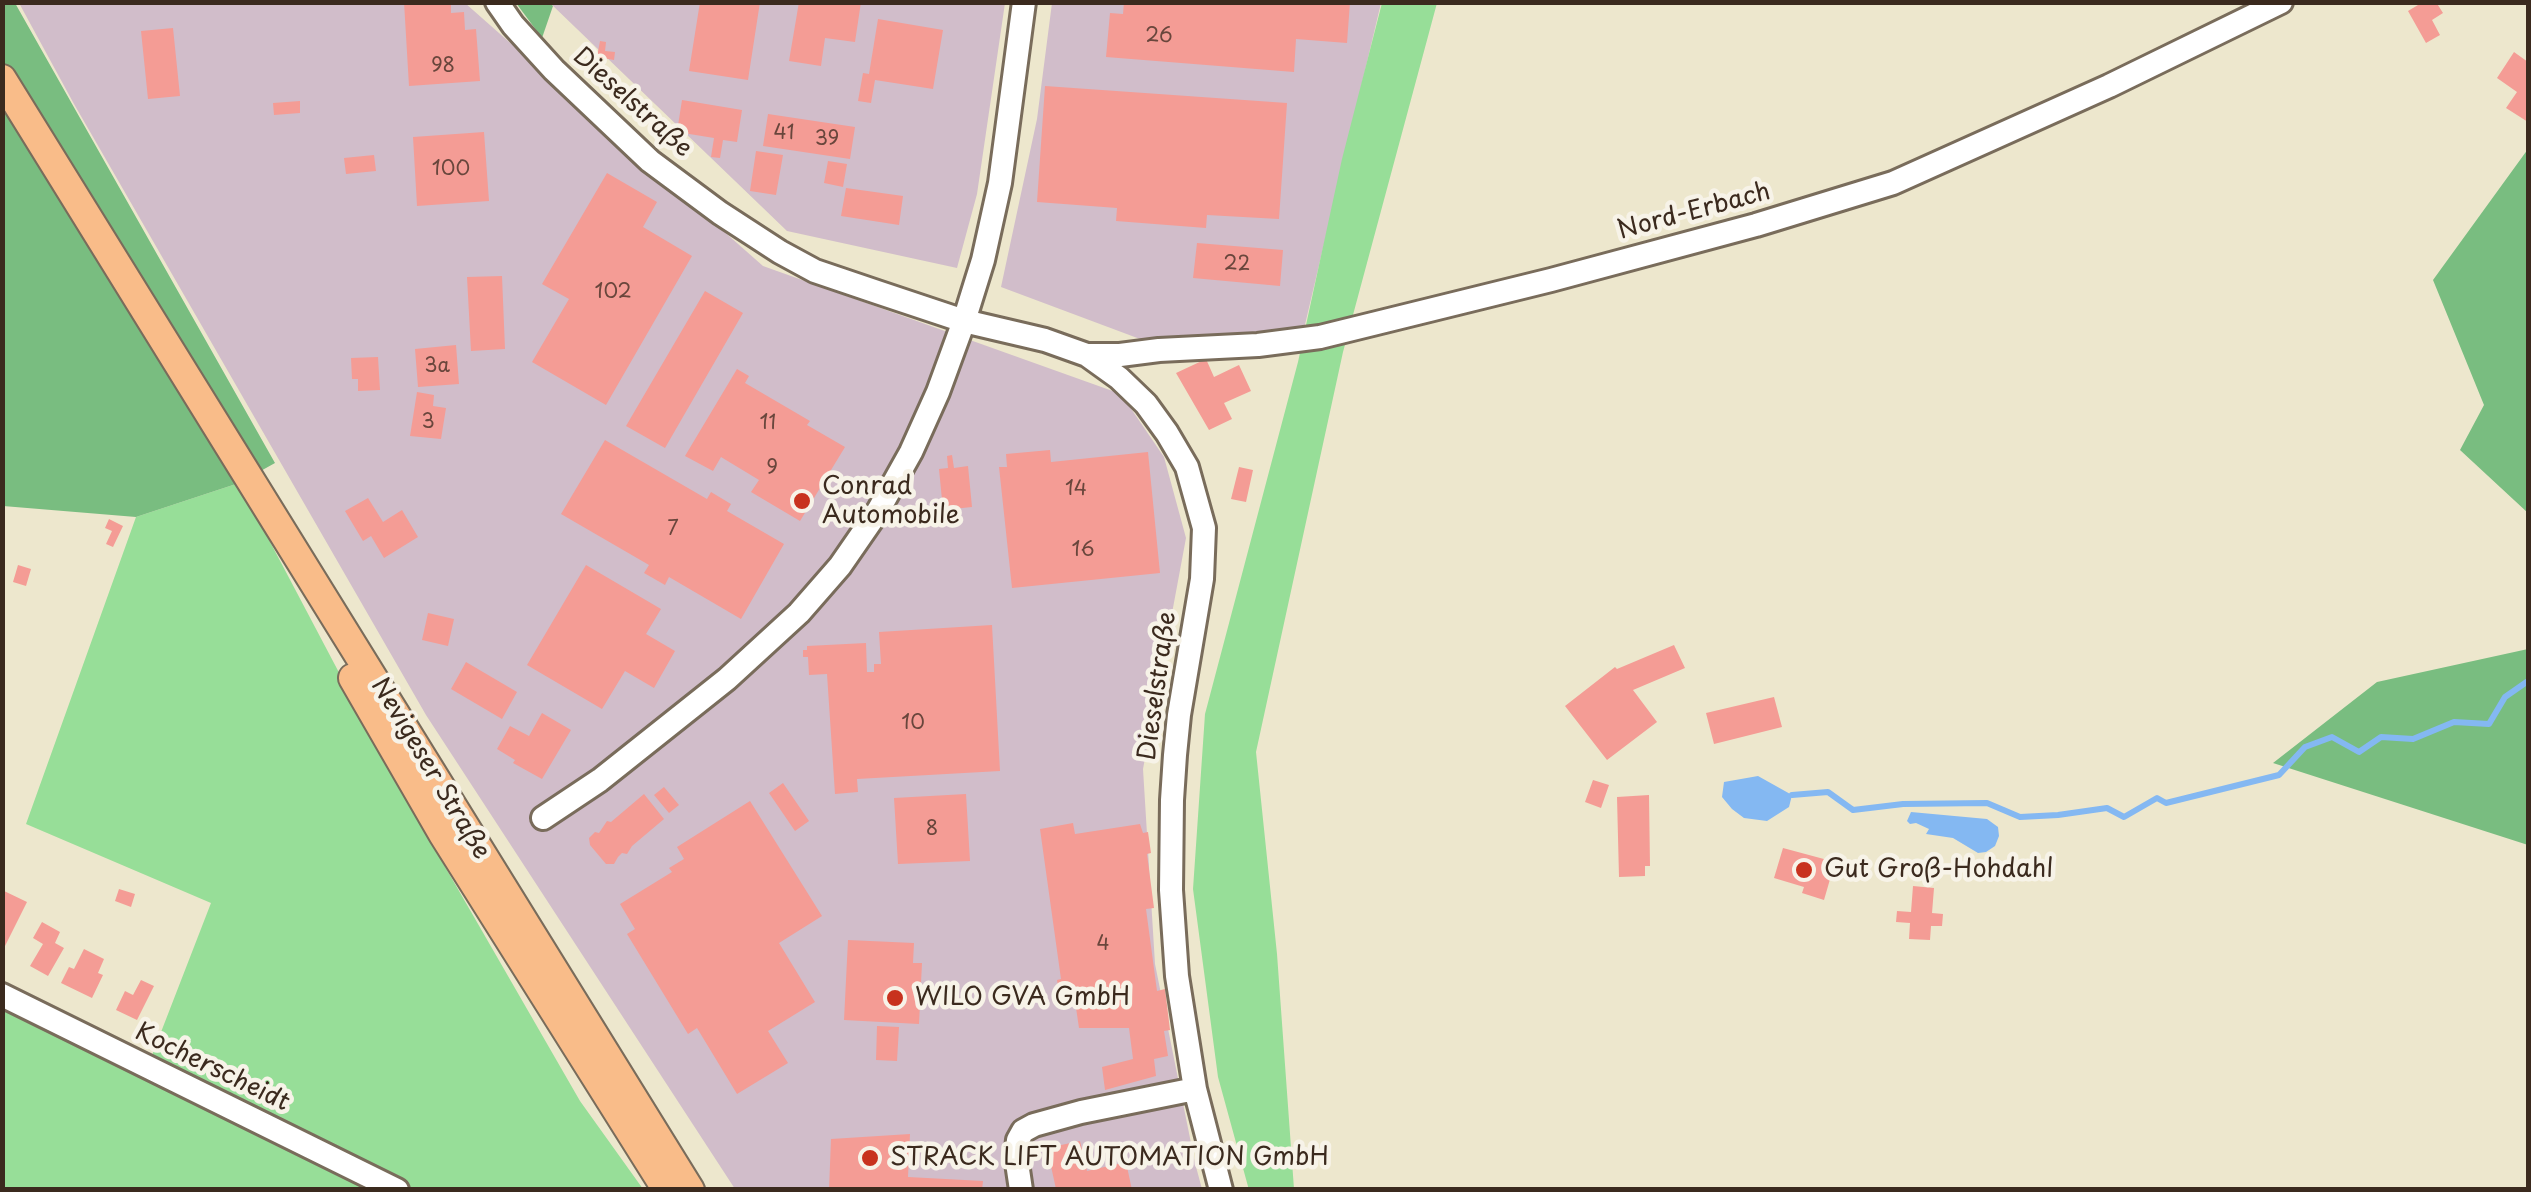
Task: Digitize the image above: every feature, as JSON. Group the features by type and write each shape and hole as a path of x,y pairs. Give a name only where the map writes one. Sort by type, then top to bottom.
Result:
{"main road":[{"name":"Nevigeser Straße","path":"2,79 690,1190"},
{"name":"Nevigeser Straße","path":"169,349 443,834 667,1190"}],"street":[{"name":"Dieselstraße","path":"497,2 554,70 650,161 780,252 815,271 964,321 1087,354 1146,404 1167,432 1187,467 1204,528 1202,579 1179,715 1172,800 1171,890 1178,976 1195,1089 1221,1190"},
{"path":"543,818 600,780 727,680 799,613 840,566 878,511 938,392 982,260 1000,183 1024,2"},
{"name":"Nord-Erbach","path":"1087,354 1120,355 1320,338 1756,225 1893,183 2109,86 2281,2"},
{"name":"Kocherscheidt","path":"2,995 397,1190"},
{"path":"1021,1190 1016,1156 1023,1131 1074,1114 1195,1089"}],"shaded area":[{"path":"19,3 465,3 763,266 1121,394 1164,457 1186,538 1143,769 1155,964 1202,1189 735,1189 426,715"},
{"path":"550,3 1005,3 977,194 957,268 787,231"},
{"path":"1052,3 1381,3 1303,333 1140,339 1001,287 1037,119"}],"green space":[{"path":"2,3 15,3 275,463 239,483 136,517 3,506"},
{"path":"516,3 553,6 542,38"},
{"path":"1382,3 1437,3 1343,352 1256,752 1277,954 1294,1189 1249,1190 1218,1077 1193,889 1205,714 1298,362 1342,159"},
{"path":"2528,149 2528,513 2460,450 2484,405 2433,280"},
{"path":"239,483 402,792 580,1101 643,1189 3,1189 2,1009 144,1076 211,903 26,824 136,517"},
{"path":"2528,649 2528,845 2273,763 2377,682"}],"water":[{"path":"1758,776 1792,795 1789,807 1767,821 1744,818 1722,797 1724,782"},
{"path":"1911,812 1987,819 1998,827 1999,836 1995,846 1978,853 1953,838 1926,834 1929,829 1907,821"}],"building":[{"path":"404,2 451,2 451,13 464,12 465,30 476,29 480,81 409,86"},
{"path":"700,2 760,2 748,80 689,71"},
{"path":"799,2 861,2 855,42 825,38 821,66 789,61"},
{"path":"1124,2 1350,2 1347,43 1296,39 1294,72 1106,57 1110,13 1123,14"},
{"path":"2423,2 2436,2 2443,13 2432,20 2440,35 2426,43 2408,11"},
{"path":"878,19 943,30 933,89 875,80 871,103 858,101 863,73 869,74"},
{"path":"173,28 180,96 148,99 141,31"},
{"path":"600,41 606,42 605,51 615,52 614,60 597,57"},
{"path":"2514,52 2528,62 2528,122 2506,108 2517,92 2497,78"},
{"path":"1045,86 1287,103 1279,219 1207,215 1206,228 1116,221 1117,208 1037,202"},
{"path":"682,100 742,110 737,142 723,140 720,158 711,157 714,138 677,132"},
{"path":"300,101 300,113 274,115 273,103"},
{"path":"768,114 855,127 850,159 763,146"},
{"path":"484,132 489,201 417,206 413,137"},
{"path":"756,151 783,155 776,195 750,191"},
{"path":"374,155 376,171 346,174 344,158"},
{"path":"828,161 847,164 843,187 824,183"},
{"path":"607,173 657,202 643,227 692,256 606,405 532,362 569,299 542,284"},
{"path":"846,188 903,196 899,225 841,216"},
{"path":"1197,243 1283,250 1280,286 1193,278"},
{"path":"502,276 505,349 471,351 467,277"},
{"path":"705,291 743,313 665,448 626,426"},
{"path":"456,345 459,384 418,387 415,349"},
{"path":"378,357 380,390 358,391 358,379 352,379 351,358"},
{"path":"1206,359 1214,377 1239,365 1251,391 1224,403 1232,419 1209,430 1176,373"},
{"path":"737,369 749,376 745,383 810,421 807,425 845,447 800,521 751,492 759,480 721,457 713,471 685,456"},
{"path":"417,392 434,395 433,406 446,408 441,439 410,436"},
{"path":"605,440 707,499 711,492 731,504 727,511 784,544 741,619 669,577 665,585 644,573 649,565 561,514"},
{"path":"1050,450 1051,462 1148,452 1160,573 1012,588 999,467 1007,467 1006,454"},
{"path":"952,455 954,468 968,466 972,507 943,510 939,469 948,468 947,456"},
{"path":"1239,467 1253,470 1246,502 1231,499"},
{"path":"368,498 383,522 402,510 418,537 384,558 371,536 363,541 345,511"},
{"path":"109,519 123,526 113,547 106,544 112,531 105,528"},
{"path":"18,565 31,569 26,586 13,582"},
{"path":"586,565 661,609 646,634 675,651 654,688 625,671 602,709 527,665"},
{"path":"428,613 454,619 448,646 422,640"},
{"path":"992,625 1000,771 857,779 858,792 835,794 827,674 809,675 808,657 803,657 803,650 807,646 866,643 867,672 874,672 874,664 881,664 879,632"},
{"path":"1674,645 1685,668 1633,690 1657,722 1607,760 1565,706 1615,667"},
{"path":"466,662 517,692 502,719 451,689"},
{"path":"1774,697 1782,727 1714,744 1706,713"},
{"path":"542,713 571,730 542,779 497,749 510,726 529,736"},
{"path":"1593,780 1609,785 1601,808 1585,802"},
{"path":"783,783 809,821 795,831 769,793"},
{"path":"664,787 679,805 669,813 654,795"},
{"path":"644,794 664,819 627,854 622,853 614,864 606,864 589,838"},
{"path":"966,794 970,861 898,864 894,798"},
{"path":"1649,795 1650,866 1645,866 1645,876 1619,877 1617,797"},
{"path":"750,801 822,916 779,943 815,1002 768,1031 788,1063 737,1094 697,1028 688,1034 627,934 635,929 620,904 672,872 669,868 684,859 677,847"},
{"path":"1073,823 1075,834 1140,824 1143,833 1148,832 1151,853 1147,854 1154,908 1146,909 1157,991 1165,989 1170,1030 1164,1031 1168,1056 1154,1059 1156,1076 1105,1090 1102,1067 1133,1059 1129,1028 1079,1028 1075,1001 1061,1003 1057,980 1061,979 1040,829"},
{"name":"Gut Groß-Hohdahl","path":"1783,848 1835,862 1824,900 1802,893 1804,887 1774,878"},
{"path":"1913,886 1934,888 1932,913 1943,914 1942,926 1931,926 1930,940 1909,939 1910,923 1896,922 1897,911 1911,912"},
{"path":"119,889 135,894 131,907 115,901"},
{"path":"2,890 27,902 2,952"},
{"path":"42,922 60,932 55,943 64,948 48,976 30,966 43,944 33,938"},
{"path":"848,940 914,943 913,963 922,963 919,1024 844,1020"},
{"path":"84,949 104,959 98,973 103,975 92,998 61,983"},
{"path":"141,980 154,986 137,1020 116,1010 125,991 133,995"},
{"path":"877,1026 899,1027 897,1061 876,1060"},
{"name":"STRACK LIFT AUTOMATION GmbH","path":"910,1134 908,1177 983,1181 982,1190 829,1190 831,1139"},
{"path":"1080,1141 1087,1171 1126,1162 1132,1190 1056,1189 1047,1148"}],"waterway":[{"path":"1792,795 1828,792 1853,810 1903,804 1987,803 2020,817 2107,808 2124,817 2157,798 2166,803 2279,775 2305,747 2332,737 2359,752 2381,737 2413,739 2454,722 2489,724 2505,697 2528,681"}],"place":[{"name":"Conrad Automobile","path":"802,501"},
{"name":"Gut Groß-Hohdahl","path":"1804,870"},
{"name":"WILO GVA GmbH","path":"895,998"},
{"name":"STRACK LIFT AUTOMATION GmbH","path":"870,1158"}]}
